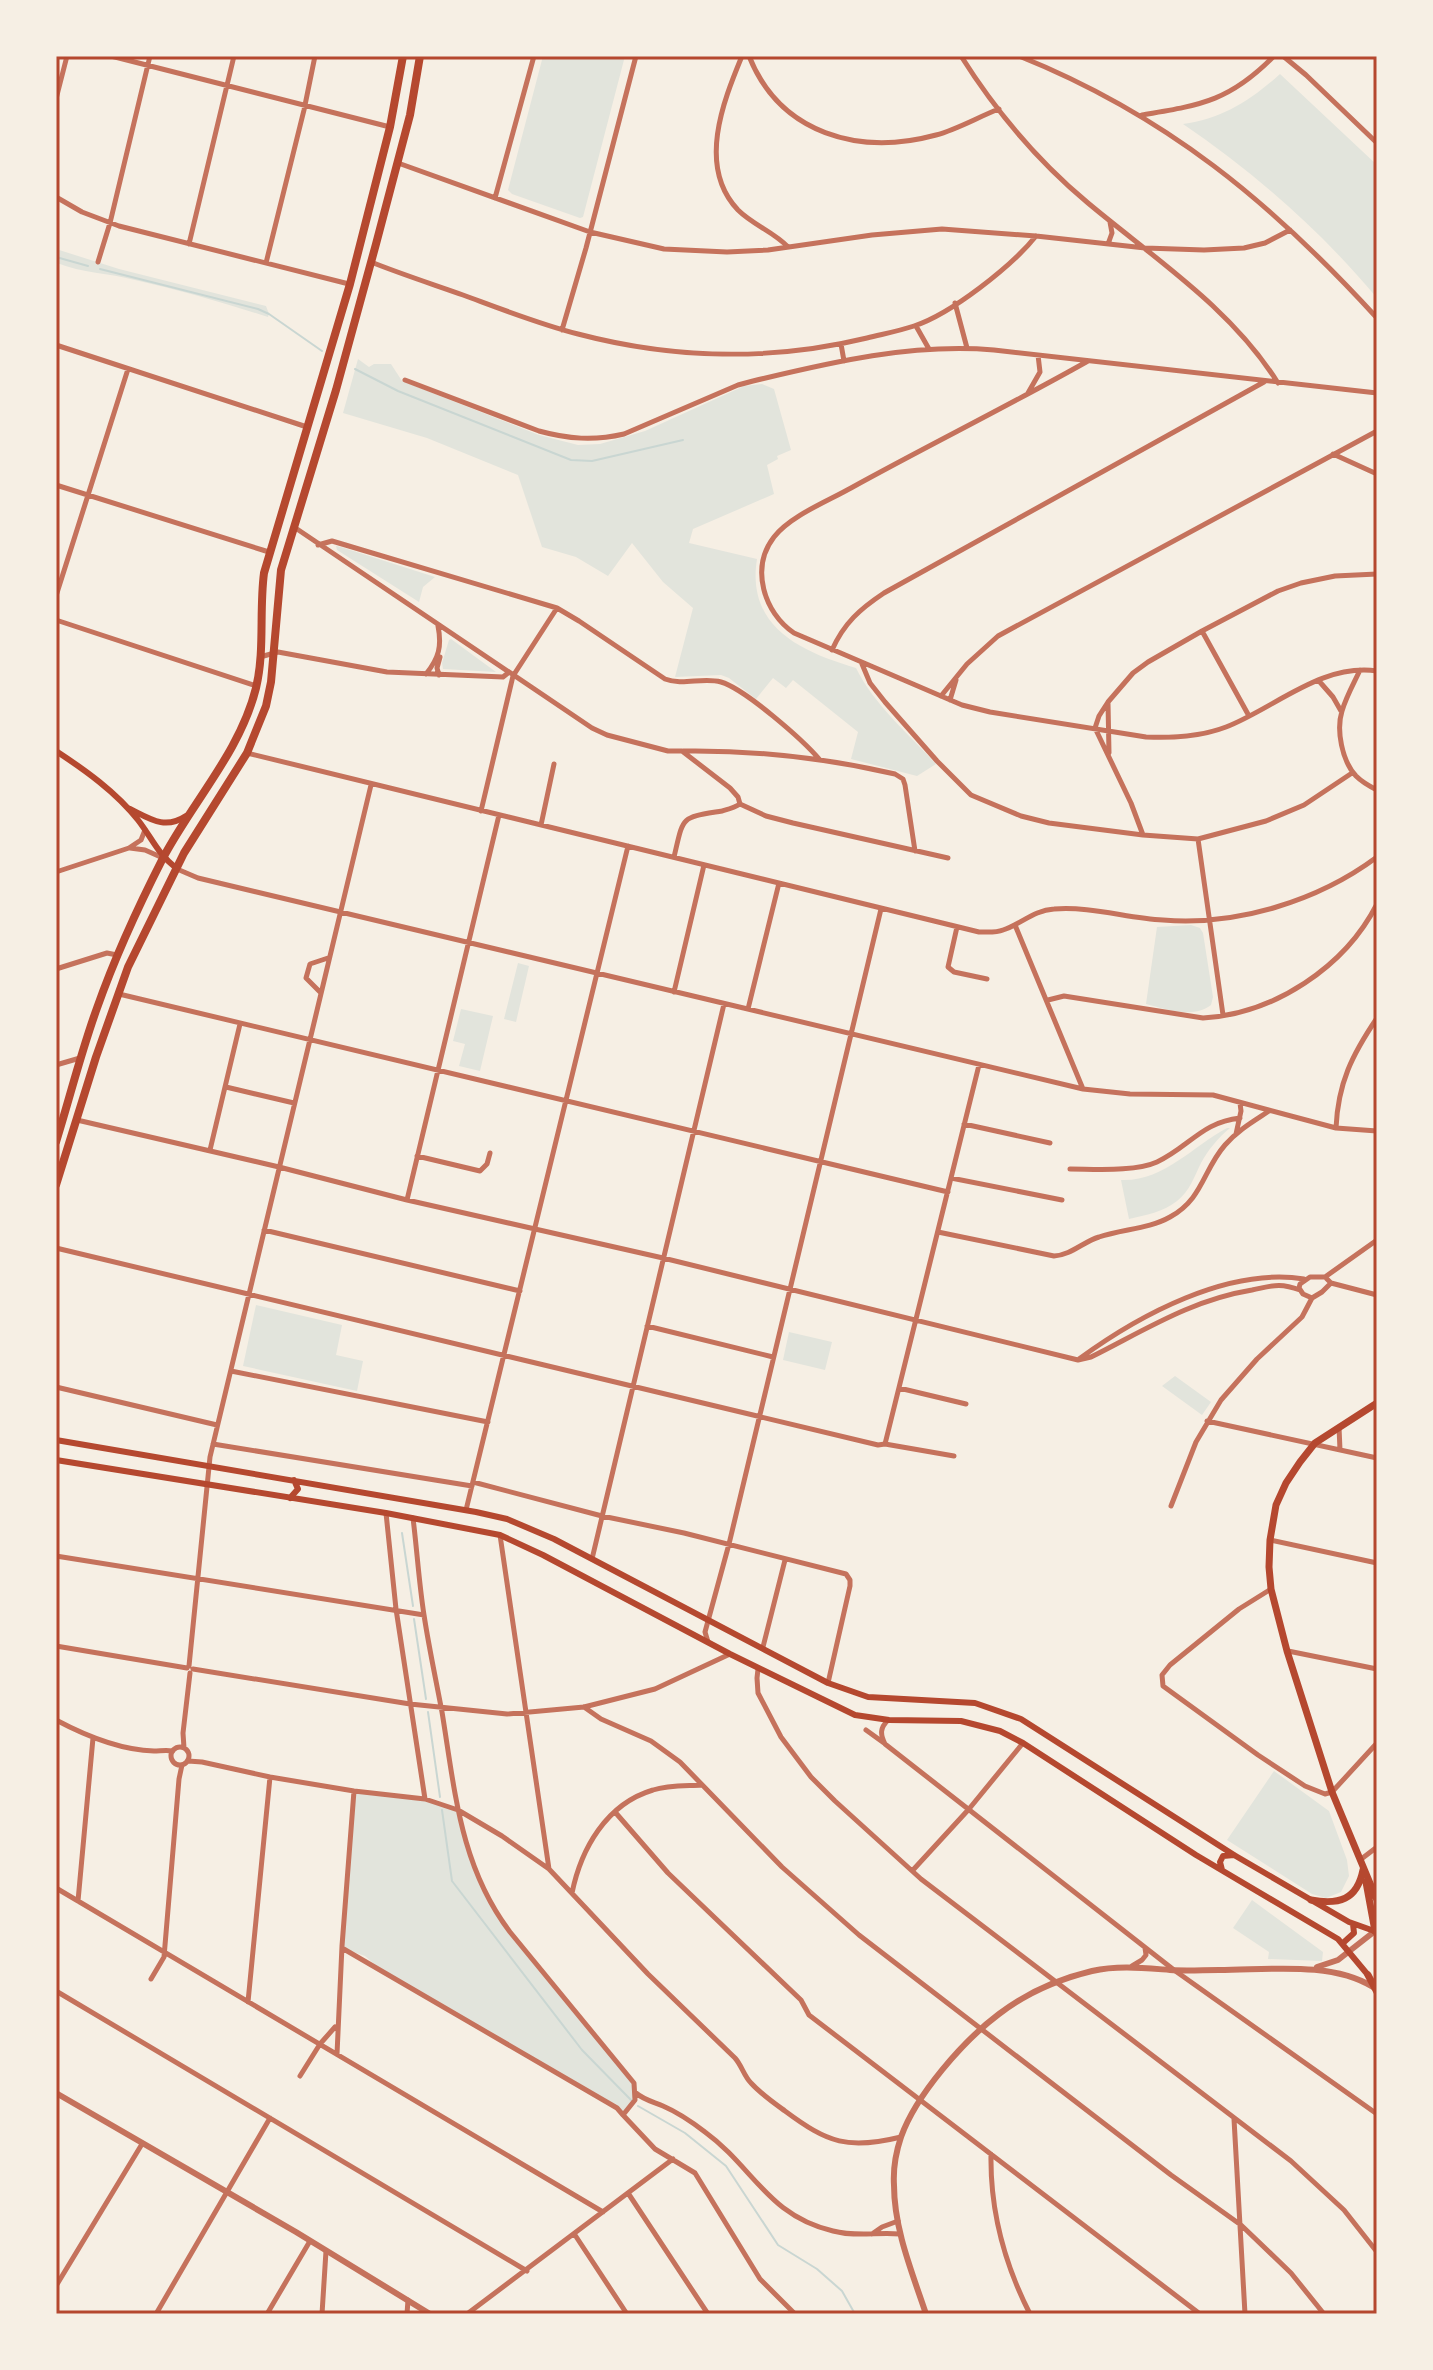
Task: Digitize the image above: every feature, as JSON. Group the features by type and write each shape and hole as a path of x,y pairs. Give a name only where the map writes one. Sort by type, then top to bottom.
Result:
{"highway":[{"path":"56,1142 97,1008 117,955 163,858 228,753 257,686 264,573 350,284 390,127 403,56"},
{"path":"56,1185 118,994 176,868 247,753 266,706 274,652 278,582 336,390 398,163 420,56"}],"main road":[{"path":"56,751 96,780 127,808 163,858 176,868"},
{"path":"127,808 164,824 191,814"},
{"path":"1377,1403 1315,1443 1286,1483 1276,1505 1270,1540 1271,1589 1287,1651 1332,1792 1377,1900"},
{"path":"56,1440 507,1519 653,1590 828,1683 868,1697 975,1703 1021,1719 1234,1855 1353,1924 1376,1932"},
{"path":"56,1460 386,1513 500,1535 758,1669 855,1715 889,1720 970,1722 1000,1731 1343,1943 1376,1990"},
{"path":"290,1498 298,1489 294,1480"},
{"path":"306,1501 304,1493 309,1483"},
{"path":"643,1608 653,1590"},
{"path":"1222,1870 1220,1862 1223,1856 1234,1855"},
{"path":"1311,1900 1330,1903 1345,1899 1357,1889 1362,1864"},
{"path":"1362,1864 1376,1932"},
{"path":"1343,1943 1354,1933 1353,1924"}],"street":[{"path":"56,99 67,56"},
{"path":"111,56 390,127"},
{"path":"98,262 150,56"},
{"path":"189,244 234,56"},
{"path":"266,263 315,56"},
{"path":"495,198 534,56"},
{"path":"562,330 636,56"},
{"path":"742,56 718,123 716,153 720,175 738,209 788,247"},
{"path":"749,56 764,87 783,109 811,128 833,135 873,141 911,140 946,131 999,109"},
{"path":"961,56 999,109 1064,181 1212,305 1257,352 1278,384"},
{"path":"1019,56 1141,115 1222,171 1290,230 1377,318"},
{"path":"1141,115 1218,98 1248,80 1274,56"},
{"path":"1283,56 1377,143"},
{"path":"398,163 590,232 664,249 768,250 917,229 1204,250 1244,248 1265,243 1290,230"},
{"path":"56,197 110,223 350,284"},
{"path":"1108,244 1112,233 1109,221"},
{"path":"371,262 562,330 684,353 759,355 841,344 916,326 1013,262 1036,236"},
{"path":"955,303 967,348"},
{"path":"916,326 929,349"},
{"path":"841,344 844,361"},
{"path":"56,345 307,427"},
{"path":"405,380 539,431 560,437 604,439 646,426 738,385 844,361 929,349 967,348 1377,393"},
{"path":"1027,394 1040,372 1038,355"},
{"path":"1088,361 783,527 775,536 762,571 765,596 786,628 950,700 990,712 1146,737 1192,736 1221,729 1319,681 1360,670 1377,671"},
{"path":"56,596 128,369"},
{"path":"832,650 847,622 884,593 1264,382"},
{"path":"941,696 967,664 998,636 1377,431"},
{"path":"1333,454 1377,474"},
{"path":"56,485 269,552"},
{"path":"294,527 599,732 668,751 751,752 866,767 900,776 905,785 915,851"},
{"path":"318,545 332,541 557,608 665,679 681,683 712,680 730,685 792,732 820,760"},
{"path":"1143,835 1095,728 1099,716 1119,687 1141,668 1202,631 1278,591 1335,576 1377,574"},
{"path":"481,811 510,674 557,608"},
{"path":"56,620 257,686"},
{"path":"425,675 435,663 440,649 438,626"},
{"path":"1202,631 1249,716"},
{"path":"439,675 437,668 449,634"},
{"path":"260,657 274,652 425,675 503,677 510,674"},
{"path":"861,663 870,683 885,702 971,795 1021,816 1049,823 1198,839 1266,821 1304,805 1352,773"},
{"path":"1360,670 1341,712 1340,735 1352,773 1377,790"},
{"path":"950,700 958,676"},
{"path":"1319,681 1341,712"},
{"path":"1108,702 1109,755"},
{"path":"682,751 730,788 740,804 766,816 948,858"},
{"path":"247,753 881,909 991,932 1002,931 1030,916 1054,909 1166,921 1209,919 1262,910 1327,888 1377,857"},
{"path":"541,825 554,764"},
{"path":"171,1759 183,1733 208,1466 371,785"},
{"path":"674,857 688,817 733,809 740,804"},
{"path":"407,1200 499,815"},
{"path":"56,872 129,848 141,840 145,830"},
{"path":"1198,839 1223,1015"},
{"path":"466,1510 628,846"},
{"path":"129,848 145,850 163,858"},
{"path":"674,992 704,865"},
{"path":"176,868 198,878 1083,1089 1130,1094 1213,1095 1336,1128 1377,1131"},
{"path":"748,1009 779,883"},
{"path":"1048,1000 1064,996 1203,1018 1255,1008 1302,984 1340,954 1369,920 1377,904"},
{"path":"708,1642 705,1632 729,1544 881,909"},
{"path":"1015,925 1083,1089"},
{"path":"957,927 948,967 954,972 987,979"},
{"path":"56,969 107,953 117,955"},
{"path":"321,993 306,978 310,964 329,958"},
{"path":"118,994 948,1192"},
{"path":"592,1559 724,1004"},
{"path":"1336,1128 1341,1084 1348,1066 1377,1018"},
{"path":"210,1150 240,1024"},
{"path":"1368,1031 1377,1028"},
{"path":"56,1065 81,1058"},
{"path":"885,1444 979,1065"},
{"path":"226,1087 294,1103"},
{"path":"1236,1135 1240,1103"},
{"path":"938,1232 1060,1256 1096,1238 1152,1224 1175,1214 1197,1194 1225,1145 1270,1110"},
{"path":"1070,1169 1148,1165 1217,1122 1240,1118"},
{"path":"77,1120 407,1200 535,1227 1078,1360 1091,1357 1162,1319 1216,1297 1277,1284 1299,1288 1312,1298"},
{"path":"964,1124 1050,1143"},
{"path":"417,1156 480,1171 487,1164 490,1153"},
{"path":"951,1178 1062,1200"},
{"path":"264,1230 520,1291"},
{"path":"1325,1277 1377,1240"},
{"path":"56,1248 878,1445 954,1456"},
{"path":"1078,1360 1134,1323 1205,1291 1252,1278 1325,1277 1331,1283 1377,1295"},
{"path":"1299,1288 1304,1279"},
{"path":"1171,1506 1196,1442 1234,1383 1302,1317 1312,1298 1331,1283"},
{"path":"647,1326 773,1357"},
{"path":"231,1371 488,1422"},
{"path":"56,1387 217,1425"},
{"path":"899,1388 966,1404"},
{"path":"1207,1421 1377,1458"},
{"path":"1339,1426 1340,1450"},
{"path":"213,1444 472,1484 842,1572 849,1577 850,1586 828,1683"},
{"path":"386,1513 396,1609 425,1799"},
{"path":"413,1518 424,1615 458,1810 471,1862 494,1910 634,2083 635,2097 623,2115"},
{"path":"500,1535 549,1869"},
{"path":"1270,1540 1377,1563"},
{"path":"56,1556 424,1615"},
{"path":"763,1647 785,1560"},
{"path":"1271,1589 1239,1609 1170,1665 1161,1680 1167,1690 1305,1786 1325,1794 1332,1792 1377,1743"},
{"path":"56,1646 410,1704 507,1714 584,1707 655,1689 730,1654"},
{"path":"1287,1651 1377,1669"},
{"path":"758,1669 758,1693 781,1737 835,1801 921,1879 1291,2161 1344,2210 1377,2252"},
{"path":"584,1707 601,1719 651,1741 680,1762 782,1867 859,1935 1241,2225 1291,2273 1324,2314"},
{"path":"56,1720 93,1738 124,1747 156,1751 178,1749"},
{"path":"885,1744 881,1732 882,1726 889,1720"},
{"path":"866,1730 1174,1970 1377,2114"},
{"path":"78,1901 93,1738"},
{"path":"913,1870 1023,1743"},
{"path":"151,1979 162,1961 179,1779 184,1762 178,1749"},
{"path":"156,1751 184,1762 202,1762 354,1791 425,1799 458,1810 549,1869 648,1974 735,2058 749,2081 770,2100 823,2137 854,2144 901,2137"},
{"path":"248,2002 270,1777"},
{"path":"572,1893 584,1852 615,1812 652,1790 703,1785"},
{"path":"337,2055 354,1791"},
{"path":"615,1812 668,1873 801,2000 809,2015 1200,2314"},
{"path":"1362,1864 1377,1847"},
{"path":"56,1888 603,2212"},
{"path":"1302,1970 1330,1963 1376,1932"},
{"path":"1131,1966 1146,1955 1144,1947"},
{"path":"342,1948 617,2108 655,2149 695,2173 760,2279 795,2314"},
{"path":"926,2314 898,2221 894,2185 901,2137 921,2100 959,2053 981,2029 1023,1998 1094,1971 1131,1966 1174,1970 1326,1970 1350,1975 1376,1990"},
{"path":"56,1991 527,2271"},
{"path":"300,2076 338,2023"},
{"path":"56,2093 430,2314"},
{"path":"635,2097 666,2107 705,2131 783,2210 831,2231 900,2234"},
{"path":"156,2314 270,2118"},
{"path":"1234,2118 1245,2314"},
{"path":"886,2141 898,2149"},
{"path":"56,2286 142,2144"},
{"path":"991,2154 993,2196 1003,2250 1015,2285 1030,2314"},
{"path":"467,2314 674,2159"},
{"path":"628,2193 708,2314"},
{"path":"871,2235 898,2221"},
{"path":"575,2235 627,2314"},
{"path":"267,2314 310,2241"},
{"path":"322,2314 326,2251"},
{"path":"407,2314 408,2300"}],"shaded area":[{"path":"543,56 625,56 583,217 580,218 508,190"},
{"path":"1280,74 1377,165 1377,298 1333,249 1286,204 1236,162 1183,124 1211,118 1235,107"},
{"path":"56,249 119,269 266,306 269,314 268,317 169,288 66,266 57,263"},
{"path":"358,359 369,367 391,364 402,381 539,435 578,445 600,444 645,431 744,386 762,384 774,389 791,450 767,465 774,494 693,529 689,543 757,559 756,583 760,602 769,619 798,644 856,668 882,707 936,764 917,776 851,759 858,732 793,680 786,688 773,678 756,699 721,675 675,677 693,608 663,582 632,543 608,576 576,557 542,547 518,475 427,438 343,413"},
{"path":"336,546 435,577 423,587 419,602 337,550"},
{"path":"451,639 496,672 443,669 442,663"},
{"path":"1191,925 1200,928 1203,933 1213,997 1211,1005 1188,1012 1146,1004 1157,927"},
{"path":"518,963 529,966 516,1022 504,1019"},
{"path":"461,1009 493,1016 480,1071 459,1066 465,1044 453,1041"},
{"path":"1230,1128 1207,1153 1181,1197 1172,1205 1129,1219 1121,1180 1136,1179 1164,1169"},
{"path":"256,1305 342,1325 336,1355 363,1361 357,1391 243,1366"},
{"path":"789,1332 832,1342 825,1370 783,1360"},
{"path":"1175,1376 1211,1402 1202,1415 1162,1386"},
{"path":"1274,1771 1329,1811 1347,1860 1349,1876 1341,1892 1326,1898 1312,1894 1227,1840"},
{"path":"354,1791 425,1799 458,1810 461,1828 494,1910 634,2083 635,2100 623,2115 617,2108 381,1970 365,1956 342,1948"},
{"path":"1252,1900 1323,1952 1322,1961 1268,1959 1269,1952 1233,1928"}],"waterway":[{"path":"56,257 88,266"},
{"path":"100,269 258,309 322,351"},
{"path":"355,369 398,391 571,460 592,461 683,440"},
{"path":"402,1533 413,1606"},
{"path":"414,1619 426,1699"},
{"path":"428,1712 440,1797"},
{"path":"442,1810 452,1881 582,2050 631,2100"},
{"path":"638,2106 685,2133 726,2166 778,2245 817,2269 842,2291 855,2314"}]}
